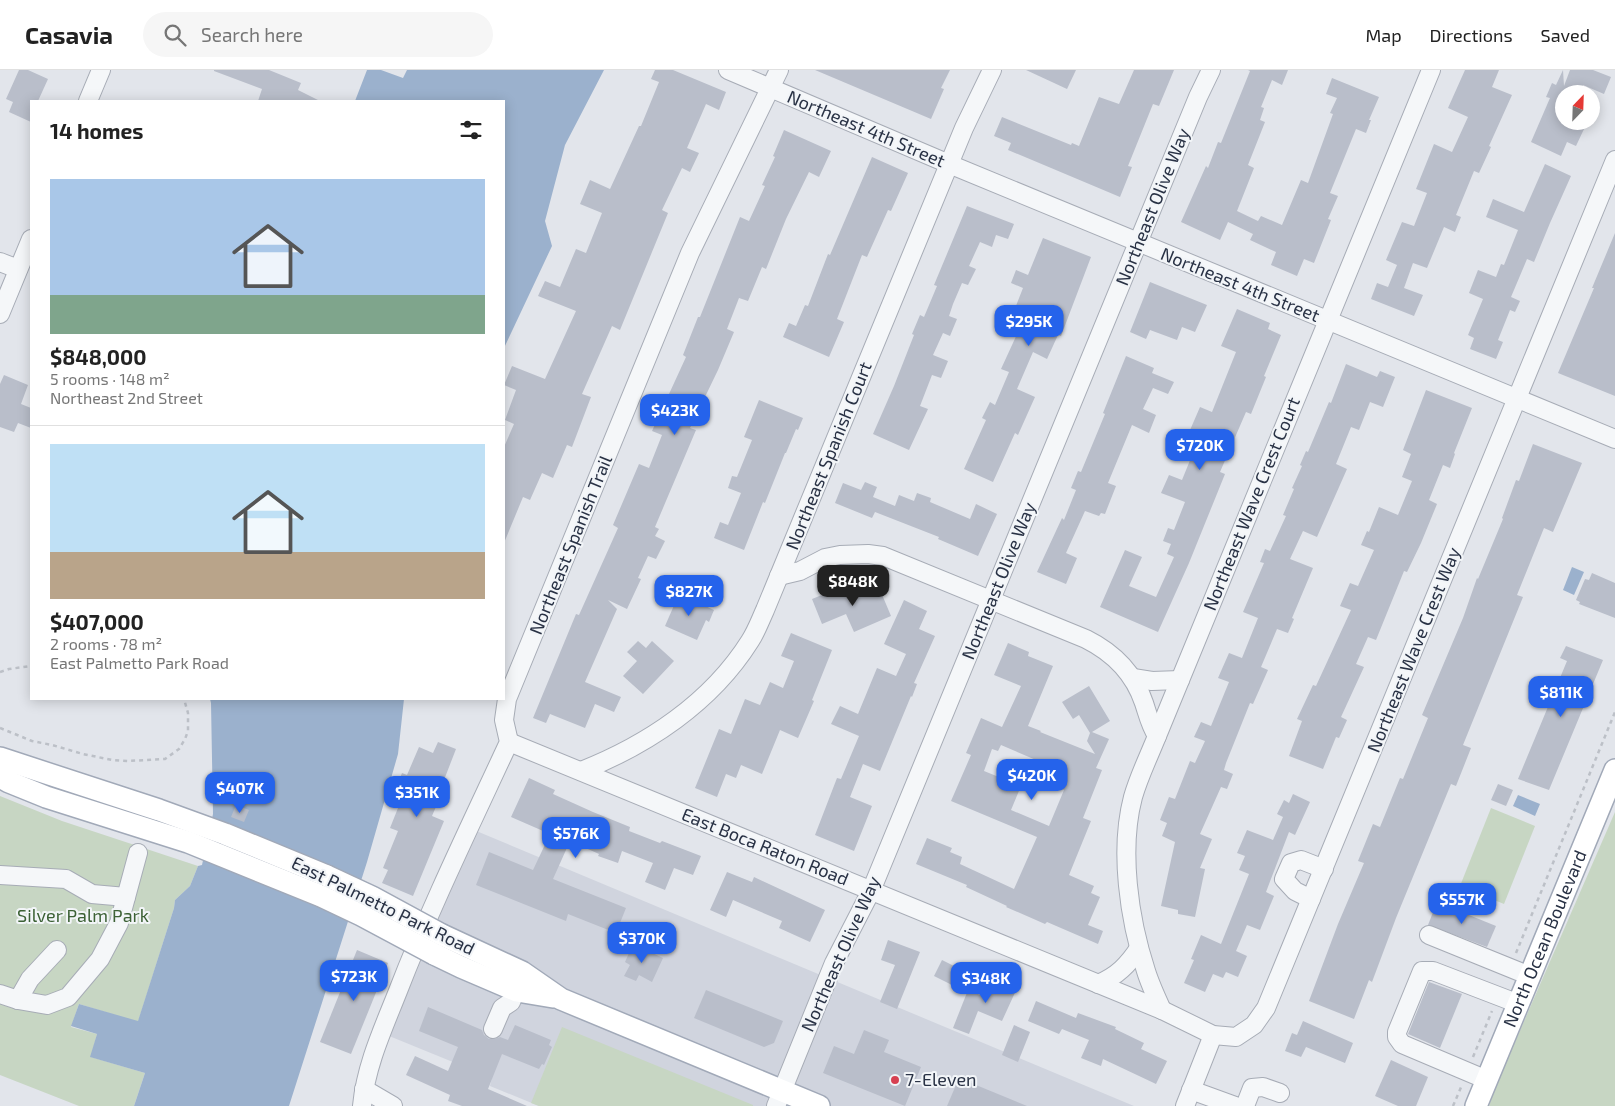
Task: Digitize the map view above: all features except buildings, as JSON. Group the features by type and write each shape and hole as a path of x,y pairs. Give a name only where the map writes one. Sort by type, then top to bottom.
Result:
{"main road":[{"name":"East Palmetto Park Road","path":"0,758 159,810 225,834 327,876 364,893 438,944 461,967 516,990 561,999"},
{"name":"North Ocean Boulevard","path":"1476,1106 1615,770"},
{"name":"East Palmetto Park Road","path":"0,777 46,797 188,842 312,892 361,915 438,944 522,972 561,999 779,1098 819,1106"}],"street":[{"path":"88,100 101,70"},
{"name":"Northeast 4th Street","path":"728,70 1138,243 1615,439"},
{"name":"Northeast Spanish Trail","path":"509,742 504,720 507,699 690,254 778,70"},
{"name":"Northeast Spanish Court","path":"581,771 635,746 666,727 694,705 721,679 751,640 964,128 992,70"},
{"name":"Northeast Olive Way","path":"779,1098 834,963 871,891 1198,97 1211,70"},
{"name":"Northeast Wave Crest Court","path":"1162,1010 1146,972 1139,948 1130,900 1127,866 1128,830 1133,798 1327,320 1431,70"},
{"name":"Northeast Wave Crest Way","path":"1213,1034 1236,1037 1254,1025 1266,1008 1615,160"},
{"path":"0,314 30,240"},
{"path":"0,262 18,270"},
{"path":"779,576 800,571 826,558 840,555 868,554 896,561 1086,639 1114,656 1133,678 1142,698 1151,727 1157,736"},
{"path":"1133,678 1152,681 1180,680"},
{"path":"393,1106 363,1097 371,1061 418,940 509,742"},
{"name":"East Boca Raton Road","path":"509,742 1162,1010 1213,1034"},
{"path":"0,994 18,1000 47,1005 68,997 100,958 119,923 138,853"},
{"path":"1311,899 1295,891 1284,878 1291,863 1301,860 1324,869"},
{"path":"0,875 66,879 92,894 126,898"},
{"path":"1429,935 1530,976"},
{"path":"1098,984 1122,970 1132,960 1139,948"},
{"path":"18,1000 30,979 57,950"},
{"path":"1487,1080 1402,1044 1397,1038 1396,1032 1422,971 1433,970 1519,1004"},
{"path":"493,1029 502,1008 510,1002 516,990"},
{"path":"1213,1034 1188,1098 1234,1106"},
{"path":"1244,1106 1252,1088 1263,1087 1280,1094"}],"path":[{"path":"0,672 30,666"},
{"path":"0,728 32,741 83,754 128,761 165,759 179,749 188,731 188,713 184,700"},
{"path":"1509,968 1615,712"},
{"path":"1453,1106 1498,996"}],"shaded area":[{"path":"462,825 1134,1106 539,1106 490,1086 492,1078 372,1029"}],"green space":[{"name":"Silver Palm Park","path":"0,796 62,821 198,866 190,886 175,900 138,1022 79,1004 71,1027 97,1034 91,1057 145,1073 134,1106 79,1106 0,1075"},
{"path":"1491,808 1535,826 1504,904 1460,886"},
{"path":"1615,812 1615,1106 1489,1106 1495,1088"},
{"path":"562,1027 753,1106 539,1106 531,1103"}],"water":[{"path":"367,70 381,70 403,78 407,70 604,70 565,145 545,221 552,246 505,346 505,100 355,100"},
{"path":"1572,567 1584,572 1574,595 1563,590"},
{"path":"210,700 404,700 398,754 367,862 289,1106 134,1106 145,1073 90,1057 97,1034 71,1026 79,1004 138,1021 175,900 190,886 198,866 202,865 213,814"},
{"path":"1518,795 1540,804 1535,816 1513,806"}],"place":[{"name":"7-Eleven","path":"895,1080"}]}
